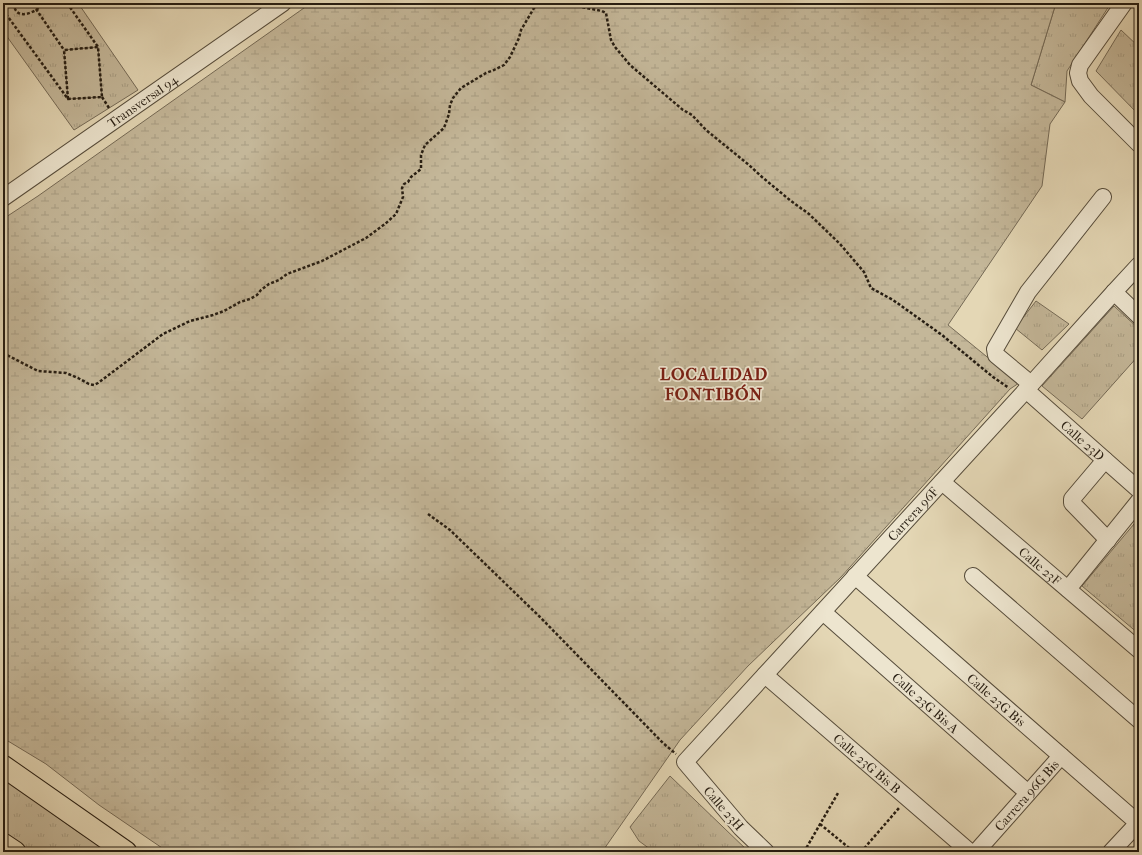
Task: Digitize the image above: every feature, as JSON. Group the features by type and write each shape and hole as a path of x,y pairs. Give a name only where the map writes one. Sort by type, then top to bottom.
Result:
{"main road":[{"path":"3,766 126,852"},
{"path":"3,844 15,852"}],"street":[{"name":"Transversal 94","path":"3,198 283,3"},
{"path":"1124,3 1080,65 1078,73 1080,81 1091,96 1139,144"},
{"name":"Calle 23D","path":"1103,196 1028,292 995,350 996,355 1025,391 1139,490"},
{"name":"Carrera 96F","path":"685,762 1139,265"},
{"path":"1114,292 1139,316"},
{"path":"1105,460 1072,499 1072,503 1108,540"},
{"name":"Calle 23F","path":"942,482 1139,650"},
{"path":"1068,589 1139,501"},
{"name":"Calle 23G Bis","path":"855,576 1138,822"},
{"path":"973,576 1139,720"},
{"name":"Calle 23G Bis A","path":"823,612 1028,793"},
{"name":"Calle 23G Bis B","path":"765,675 970,852"},
{"name":"Carrera 96G Bis","path":"976,852 1061,756"},
{"name":"Calle 23H","path":"685,762 741,828 766,852"},
{"path":"1111,852 1138,822"}],"path":[{"path":"14,3 13,6 16,11 21,14 26,14 42,6 43,3"},
{"path":"67,3 98,47 102,97 68,99"},
{"path":"3,353 38,371 66,373 94,385 163,334 190,321 213,316 240,302 250,299 286,274 322,261 366,238 396,214 403,196 402,188 411,177 421,170 421,155 425,145 444,128 453,98 461,88 486,73 504,65 510,57 521,30 536,3"},
{"path":"568,3 602,11 606,14 611,40 630,65 683,110 692,115 706,130 762,177 809,214 840,244 864,272 872,288 893,300 942,335 1010,389 1025,391"},
{"path":"36,9 64,50 68,99"},
{"path":"3,10 68,99"},
{"path":"64,50 98,47"},
{"path":"428,514 450,530 529,606 663,743 685,762"},
{"path":"804,852 838,793"},
{"path":"861,852 907,798"},
{"path":"820,824 854,852"}],"green space":[{"path":"3,3 78,3 138,90 74,130 3,31"},
{"path":"311,3 1056,3 1031,85 1065,102 1050,124 1042,186 948,325 1019,383 1010,389 841,577 748,666 680,740 602,852 168,852 99,805 46,764 3,738 3,219 38,196"},
{"path":"1056,3 1111,3 1067,71 1065,102 1031,85"},
{"path":"1121,30 1139,47 1139,115 1096,71"},
{"path":"98,47 102,97 68,99 64,50"},
{"path":"1036,301 1069,324 1042,350 1015,328"},
{"path":"1114,306 1139,329 1139,355 1082,419 1042,386"},
{"path":"1139,518 1139,634 1082,586"},
{"path":"670,776 749,852 654,852 639,841 630,827"},
{"path":"3,778 78,832 109,852 29,852 3,835"}],"district":[{"name":"LOCALIDAD FONTIBÓN","path":"714,384"}]}
